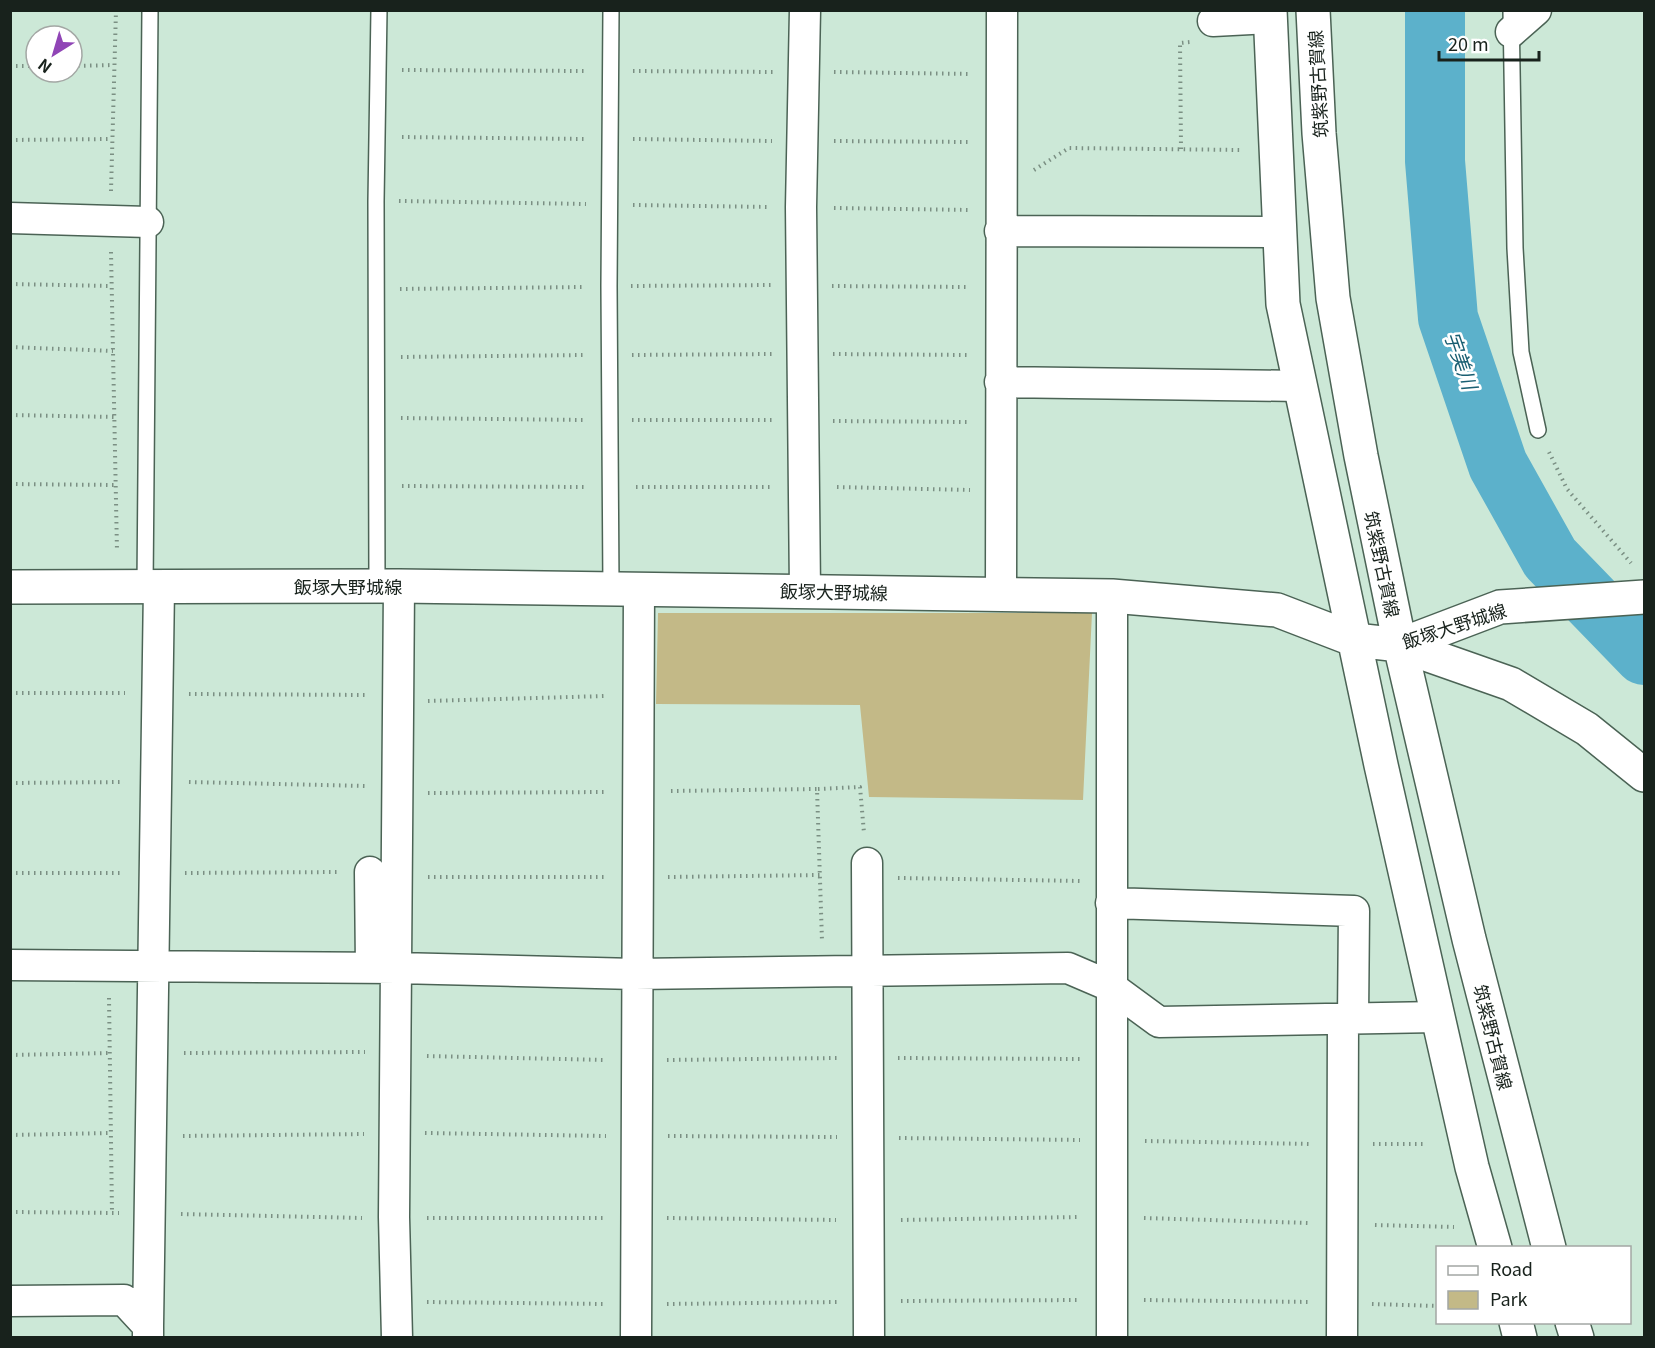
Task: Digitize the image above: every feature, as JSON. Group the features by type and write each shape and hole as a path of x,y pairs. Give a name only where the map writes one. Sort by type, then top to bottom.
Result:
{"main road":[{"name":"筑紫野古賀線","path":"1313,10 1319,133 1333,298 1361,456 1400,645 1469,939 1548,1246"},
{"path":"1270,14 1283,304 1438,1017 1472,1167 1494,1246"},
{"name":"飯塚大野城線","path":"10,587 388,586 1112,596 1278,610 1355,640 1400,645 1500,607 1641,584"},
{"path":"1400,645 1511,684 1587,729 1644,776"}],"street":[{"path":"804,10 801,285 805,591"},
{"path":"1001,594 1002,10"},
{"path":"1511,21 1536,10"},
{"path":"1213,24 1270,14"},
{"path":"1001,211 1279,232"},
{"path":"10,218 148,222"},
{"path":"1000,368 1300,386"},
{"path":"388,586 383,1053 394,1218 397,1338"},
{"path":"148,1332 158,694 152,587"},
{"path":"625,589 637,695 636,1338"},
{"path":"1112,596 1110,986 1112,1338"},
{"path":"867,870 868,1338"},
{"path":"1111,892 1354,911 1342,1144 1342,1338"},
{"path":"10,965 384,968 635,974 1068,968 1110,986 1159,1022 1438,1017"},
{"path":"10,1300 124,1300 148,1332"}],"lane":[{"path":"150,10 148,222 152,587"},
{"path":"379,10 376,201 388,586"},
{"path":"611,10 609,204 625,589"},
{"path":"1511,21 1515,248 1521,352 1538,430"}],"path":[{"path":"116,10 111,221 117,551"},
{"path":"1181,150 1180,43 1213,24"},
{"path":"84,66 114,65"},
{"path":"378,70 1001,74"},
{"path":"377,137 1001,142"},
{"path":"10,140 112,139"},
{"path":"376,201 1001,211 1069,148 1276,151"},
{"path":"10,284 112,286"},
{"path":"801,285 1000,287"},
{"path":"10,347 113,351"},
{"path":"802,354 1000,368"},
{"path":"10,415 115,417"},
{"path":"803,420 1000,423"},
{"path":"1538,430 1567,489 1641,584"},
{"path":"10,483 116,485"},
{"path":"804,487 1001,491"},
{"path":"10,693 386,698 637,695"},
{"path":"10,783 157,781 385,790 637,791 860,787 867,870 1111,892"},
{"path":"817,789 823,972"},
{"path":"10,873 820,876"},
{"path":"108,966 112,1213"},
{"path":"10,1055 110,1053"},
{"path":"154,1053 383,1053 635,1060 1110,1059"},
{"path":"10,1135 111,1133"},
{"path":"152,1136 371,1134"},
{"path":"1342,1144 1423,1144"},
{"path":"10,1212 394,1218 868,1220 1111,1216 1455,1227"},
{"path":"396,1301 636,1304 1112,1300 1436,1306"}],"green space":[{"path":"658,613 1092,613 1083,800 869,797 860,705 656,704"}],"waterway":[{"name":"宇美川","path":"1435,10 1435,161 1448,318 1498,465 1550,558 1644,655"}]}
